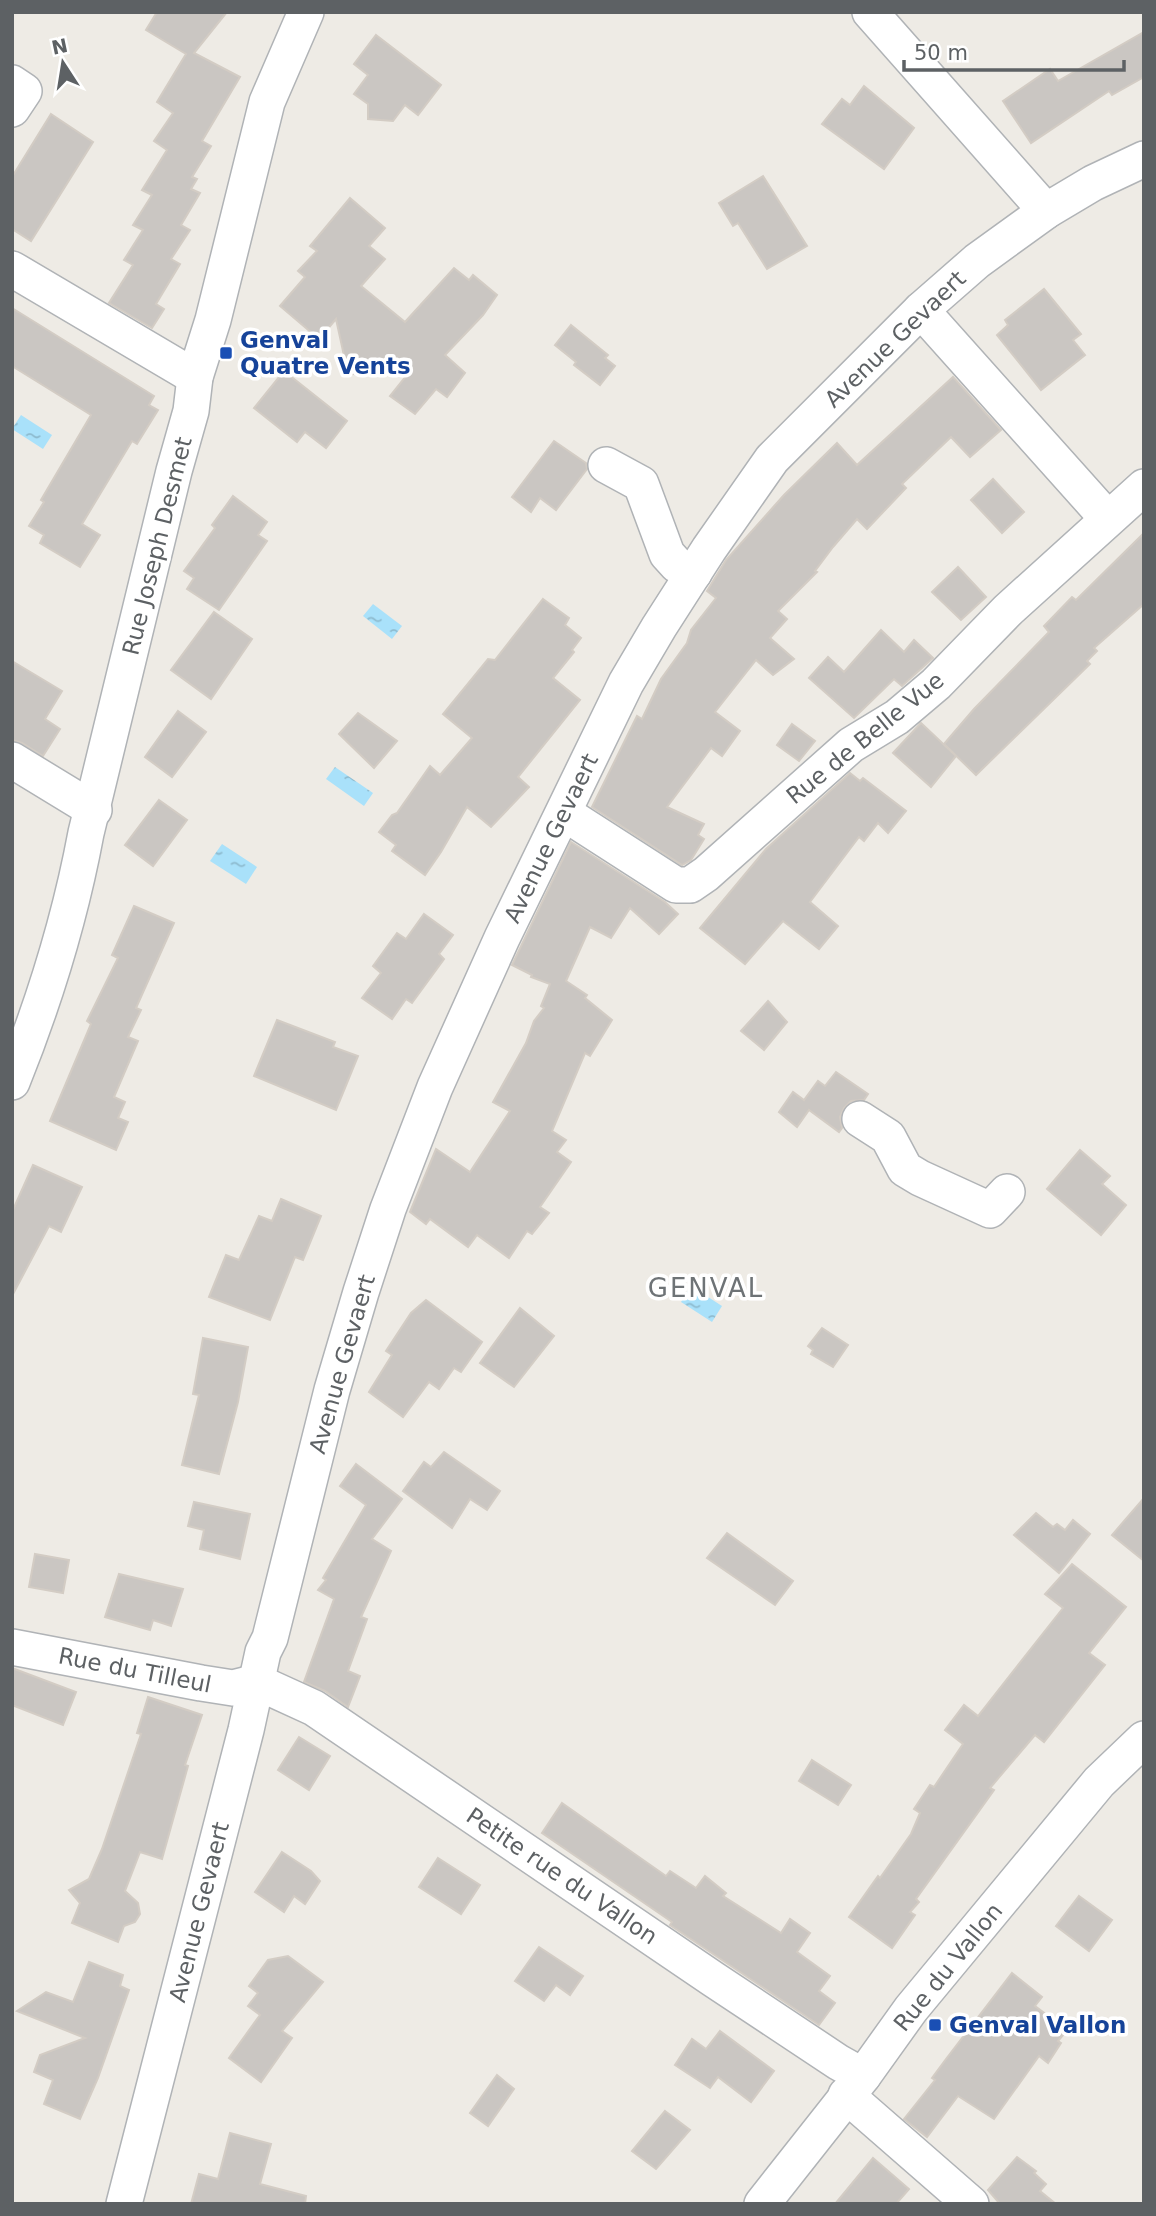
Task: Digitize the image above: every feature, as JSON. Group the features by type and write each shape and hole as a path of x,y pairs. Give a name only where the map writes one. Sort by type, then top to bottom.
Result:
{"street":[{"name":"Rue Joseph Desmet","path":"12,1082 54,970 170,484 191,411 195,377 213,320 267,102 306,12"},
{"path":"870,12 1046,211"},
{"path":"12,83 24,91 12,109"},
{"name":"Avenue Gevaert","path":"124,2204 263,1652 271,1638 332,1390 388,1209 435,1087 472,1004 626,683 694,573 772,459 921,310 977,261 1046,211 1093,183 1144,159"},
{"path":"12,269 195,377"},
{"path":"921,310 1107,518"},
{"path":"606,464 640,484 667,554 677,565 694,573"},
{"name":"Rue de Belle Vue","path":"564,813 676,885 690,885 714,867 850,745 897,717 936,684 1008,610 1144,487"},
{"path":"12,760 94,810"},
{"path":"860,1119 888,1137 905,1169 920,1178 990,1210 1007,1192"},
{"name":"Rue du Tilleul","path":"12,1647 233,1688 257,1682"},
{"name":"Petite rue du Vallon","path":"257,1682 314,1708 838,2062 854,2086 971,2204"},
{"name":"Rue du Vallon","path":"762,2204 911,2009 1099,1782 1144,1738"}],"water":[{"path":"21,415 52,435 43,449 12,429"},
{"path":"373,604 402,626 392,639 363,616"},
{"path":"335,767 373,793 364,806 326,779"},
{"path":"222,844 257,867 246,884 210,861"},
{"path":"691,1286 722,1306 712,1322 681,1302"}],"building":[{"path":"157,12 227,12 194,53 240,77 202,141 211,146 192,177 197,179 191,189 200,193 181,225 190,230 171,259 180,264 156,304 164,309 152,328 109,303 133,265 124,260 143,230 133,225 152,195 142,190 167,150 154,141 173,113 157,102 186,54 146,30"},
{"path":"1144,32 1144,77 1112,95 1109,91 1031,143 1003,101 1050,69 1058,81"},
{"path":"376,35 441,85 418,115 405,105 393,121 368,119 368,104 354,94 368,75 354,64"},
{"path":"864,86 914,128 884,169 822,124 842,99 850,105"},
{"path":"51,114 93,142 31,241 12,229 12,177"},
{"path":"763,176 807,246 767,269 738,223 733,226 719,203"},
{"path":"350,198 385,228 369,246 385,259 361,286 405,322 454,268 469,280 473,275 497,295 483,315 445,355 465,373 447,397 436,389 415,414 390,396 407,375 348,374 336,319 319,339 280,306 305,277 298,271 317,251 310,246"},
{"path":"1044,289 1081,334 1073,340 1085,355 1041,390 997,335 1008,325 1005,320"},
{"path":"12,308 154,396 149,405 158,410 137,444 132,441 82,524 100,535 80,567 40,543 44,535 29,526 44,502 41,500 91,415 12,366"},
{"path":"571,325 608,355 605,358 615,366 600,385 574,365 576,362 555,345"},
{"path":"284,371 347,421 326,448 305,432 297,442 254,408"},
{"path":"953,377 1001,430 970,457 951,437 902,484 906,488 867,529 857,519 833,547 815,571 817,572 778,611 787,619 770,638 794,659 773,675 756,660 715,712 740,731 722,756 711,748 667,807 704,824 698,835 704,839 691,860 682,865 592,807 637,716 642,719 661,679 687,643 691,630 716,598 707,591 726,560 784,495 837,443 857,465"},
{"path":"554,441 586,463 587,469 556,510 540,498 531,512 512,497"},
{"path":"993,479 1024,512 1002,533 971,500"},
{"path":"233,496 267,522 258,535 267,541 219,610 187,589 194,578 184,571 215,528 212,525"},
{"path":"1144,533 1144,604 1094,648 1097,651 1087,661 1090,664 976,775 944,744 1049,632 1044,626 1072,597 1076,600"},
{"path":"958,567 986,597 961,620 932,592"},
{"path":"543,599 569,618 565,625 581,638 572,650 574,652 553,678 580,700 518,777 529,787 491,827 467,807 425,875 392,851 396,845 379,832 392,815 397,813 430,766 440,775 472,738 443,714 488,659 495,660"},
{"path":"214,612 252,639 211,699 171,670"},
{"path":"881,630 904,652 914,640 933,658 902,686 894,679 854,718 809,678 828,657 844,672"},
{"path":"12,661 62,691 45,719 60,729 43,756 12,740"},
{"path":"178,711 206,732 172,777 145,757"},
{"path":"358,713 397,741 374,768 339,734"},
{"path":"921,723 956,756 931,787 893,753"},
{"path":"792,724 815,741 799,761 777,745"},
{"path":"850,773 860,781 863,778 906,811 888,833 878,823 864,841 859,837 810,902 838,926 819,949 783,921 745,964 700,928 766,849"},
{"path":"159,800 187,820 153,866 125,845"},
{"path":"571,842 665,902 678,914 659,934 630,908 611,938 590,927 566,981 587,995 585,998 612,1020 590,1056 585,1053 552,1131 566,1140 557,1152 571,1162 540,1207 549,1213 532,1234 527,1231 509,1258 477,1235 468,1247 430,1219 426,1224 410,1212 436,1149 470,1172 510,1111 493,1102 526,1043 534,1021 544,1008 541,1006 550,984 531,977 532,975 512,965"},
{"path":"134,906 174,923 136,1008 141,1010 128,1037 138,1041 114,1097 125,1102 118,1118 128,1122 116,1150 50,1121 91,1024 87,1021 118,958 112,955"},
{"path":"424,914 453,935 439,954 444,959 412,1003 406,999 392,1019 362,998 381,973 373,966 397,933 406,939"},
{"path":"768,1001 787,1022 764,1050 741,1031"},
{"path":"277,1020 335,1042 333,1047 358,1056 336,1110 254,1076"},
{"path":"836,1072 868,1094 864,1100 851,1101 844,1108 840,1117 842,1128 839,1132 809,1110 797,1127 779,1112 793,1092 804,1100 818,1081 825,1086"},
{"path":"1080,1150 1110,1176 1102,1184 1126,1205 1101,1235 1047,1189"},
{"path":"33,1165 82,1187 61,1232 49,1226 12,1296 12,1212"},
{"path":"281,1199 321,1216 303,1260 295,1257 270,1320 209,1297 226,1255 239,1260 259,1216 272,1221"},
{"path":"426,1300 482,1342 461,1372 454,1368 439,1389 429,1382 403,1417 369,1392 392,1355 386,1351 411,1313"},
{"path":"520,1308 554,1336 514,1387 480,1363"},
{"path":"822,1328 848,1345 833,1367 811,1354 813,1350 808,1346"},
{"path":"203,1338 248,1347 238,1402 219,1474 182,1465 199,1395 193,1394"},
{"path":"444,1452 500,1491 487,1510 470,1499 452,1528 403,1491 424,1462 431,1467"},
{"path":"356,1464 402,1499 372,1539 391,1551 361,1617 367,1619 348,1671 360,1676 348,1707 325,1691 304,1682 334,1599 318,1590 366,1505 340,1486"},
{"path":"1144,1498 1144,1561 1112,1535"},
{"path":"194,1502 250,1514 240,1559 200,1549 204,1530 188,1526"},
{"path":"1036,1513 1053,1527 1057,1524 1065,1530 1073,1520 1090,1534 1059,1573 1014,1535"},
{"path":"727,1533 793,1581 775,1605 707,1558"},
{"path":"35,1554 69,1560 63,1593 29,1587"},
{"path":"1072,1564 1126,1607 1089,1653 1105,1665 1044,1742 1035,1735 990,1788 994,1790 916,1899 919,1902 910,1912 915,1915 892,1948 849,1917 911,1834 920,1813 914,1809 930,1785 934,1787 963,1744 945,1730 964,1705 978,1716 1063,1608 1045,1594"},
{"path":"119,1574 183,1589 171,1626 153,1620 150,1630 105,1617"},
{"path":"12,1668 76,1692 63,1725 12,1705"},
{"path":"148,1697 202,1715 185,1765 188,1766 162,1859 140,1852 125,1891 138,1903 140,1914 135,1922 124,1926 118,1942 72,1923 80,1903 69,1890 89,1879 102,1849 141,1734 137,1733"},
{"path":"299,1737 330,1756 309,1790 278,1770"},
{"path":"812,1760 851,1785 838,1805 799,1781"},
{"path":"562,1803 666,1876 670,1871 696,1888 705,1876 726,1893 723,1896 781,1933 790,1919 810,1933 797,1952 830,1976 819,1991 835,2003 819,2025 670,1925 672,1922 542,1833"},
{"path":"282,1852 311,1871 320,1881 305,1904 294,1896 284,1912 255,1892"},
{"path":"438,1858 480,1885 461,1914 419,1887"},
{"path":"1079,1896 1112,1920 1089,1951 1056,1926"},
{"path":"539,1947 583,1976 570,1995 556,1985 544,2001 515,1981"},
{"path":"288,1956 323,1982 282,2031 292,2038 261,2082 229,2058 260,2015 248,2006 258,1993 249,1986 268,1960"},
{"path":"89,1962 123,1975 120,1986 129,1990 98,2078 80,2119 44,2104 53,2080 34,2072 40,2055 85,2038 17,2011 46,1992 73,2002"},
{"path":"1012,1973 1042,1997 1035,2006 1055,2021 1052,2025 1064,2034 1058,2041 1061,2043 1048,2063 1039,2056 994,2119 958,2096 927,2137 904,2119"},
{"path":"720,2031 774,2071 751,2102 718,2077 710,2088 675,2065 692,2039 706,2049"},
{"path":"497,2075 514,2089 488,2126 470,2113"},
{"path":"665,2111 690,2130 656,2169 632,2151"},
{"path":"230,2133 271,2144 260,2184 306,2196 305,2204 191,2204 199,2174 218,2179"},
{"path":"1017,2157 1036,2171 1034,2173 1046,2184 1040,2191 1056,2204 1000,2204 988,2190"},
{"path":"873,2158 909,2189 896,2204 835,2204"}],"place":[{"name":"Genval Quatre Vents","path":"226,353"},
{"name":"Genval Vallon","path":"935,2025"}],"district":[{"name":"GENVAL","path":"706,1288"}]}
